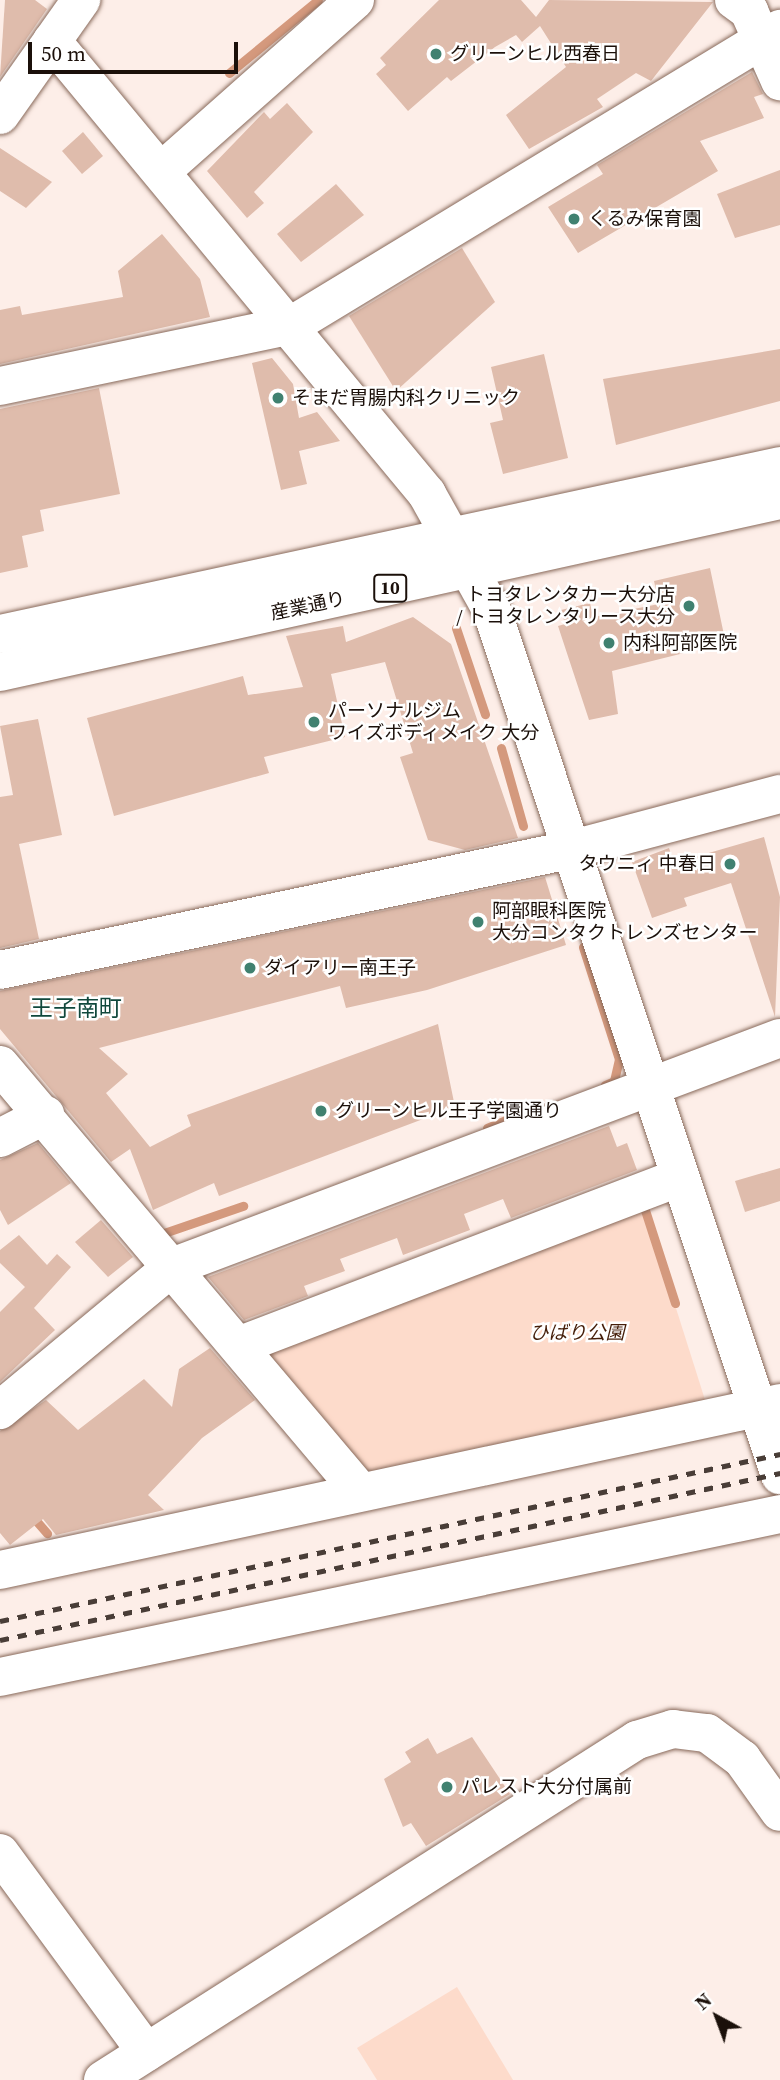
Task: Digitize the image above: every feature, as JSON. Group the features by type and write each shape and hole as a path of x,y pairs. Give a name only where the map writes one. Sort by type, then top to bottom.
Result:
{"main road":[{"path":"0,114 80,0"},
{"path":"164,169 355,0"},
{"path":"0,386 292,325 776,57 734,0"},
{"path":"52,41 164,169 428,494 471,570 509,651 569,850 680,1177 769,1405 780,1475"},
{"name":"産業通り","path":"0,634 780,466"},
{"name":"産業通り","path":"0,672 780,500"},
{"path":"0,970 569,850 780,794"},
{"path":"0,1410 172,1267 780,1038"},
{"path":"0,1065 45,1115 358,1489"},
{"path":"0,1138 45,1115"},
{"path":"238,1346 680,1177"},
{"path":"0,1570 358,1489 769,1405"},
{"path":"0,1677 780,1514"},
{"path":"103,2080 651,1734 685,1728 717,1738 748,1767 780,1812"},
{"path":"0,1853 146,2052"}],"green space":[{"name":"ひばり公園","path":"644,1207 706,1403 373,1477 264,1355"},
{"path":"457,1987 513,2080 377,2080 357,2048"}],"building":[{"path":"5,0 35,0 47,9 0,77"},
{"path":"439,0 521,0 536,17 549,0 713,2 651,81 636,73 597,99 603,107 529,149 506,115 566,67 540,26 522,42 516,35 495,47 451,81 447,77 408,111 376,74 386,65 380,58"},
{"path":"752,72 763,94 754,97 764,118 700,141 718,171 578,253 548,207 603,174 597,165"},
{"path":"287,103 313,132 254,192 264,203 247,218 207,171 264,112 270,119"},
{"path":"83,132 103,156 82,174 62,151"},
{"path":"0,148 52,182 26,208 0,191"},
{"path":"780,170 780,225 735,238 717,194"},
{"path":"336,184 364,215 301,262 277,234"},
{"path":"162,234 200,279 210,317 0,364 0,310 20,306 22,315 123,297 118,271"},
{"path":"462,248 495,302 396,391 349,316"},
{"path":"780,349 780,401 616,445 603,379"},
{"path":"544,354 568,458 503,474 490,423 503,420 491,367"},
{"name":"そまだ胃腸内科クリニック","path":"272,358 293,384 299,418 317,412 340,441 299,451 307,484 281,490 252,363"},
{"path":"99,388 120,494 40,510 44,531 22,536 28,567 0,573 0,409"},
{"path":"710,568 724,635 687,644 688,652 612,671 618,714 589,720 558,626 565,624 561,610 590,603 593,617 659,604 654,581"},
{"path":"413,617 451,644 518,838 465,850 428,840 400,757 413,753 385,662 331,674 345,737 264,757 269,773 114,816 87,718 243,676 248,695 303,687 286,636 343,626 346,642"},
{"path":"38,719 62,835 19,844 39,939 0,948 0,797 13,795 0,726"},
{"path":"764,837 780,897 775,1017 731,883 684,898 687,906 652,918 632,862 669,848 674,863"},
{"path":"545,877 566,945 427,990 346,1008 340,986 99,1048 128,1074 106,1093 150,1147 191,1126 187,1115 438,1024 455,1107 219,1196 214,1183 153,1210 130,1149 111,1162 0,1029 0,991"},
{"path":"609,1126 617,1147 627,1143 637,1170 511,1218 503,1199 464,1214 470,1230 403,1255 397,1238 340,1259 345,1271 304,1286 308,1296 244,1320 208,1277"},
{"path":"38,1143 71,1183 8,1225 0,1210 0,1160"},
{"path":"780,1168 780,1201 745,1212 735,1181"},
{"path":"101,1220 133,1257 108,1277 75,1242"},
{"path":"19,1235 47,1265 57,1254 71,1267 34,1308 55,1330 0,1382 0,1312 25,1287 0,1263 0,1250"},
{"path":"210,1348 255,1400 202,1438 148,1495 164,1510 56,1535 43,1519 10,1545 0,1533 0,1431 46,1400 78,1430 144,1379 172,1407 179,1369"},
{"name":"パレスト大分付属前","path":"472,1737 510,1794 426,1846 411,1823 403,1827 384,1779 411,1762 405,1752 428,1738 437,1754"}],"waterway":[{"path":"229,73 318,0"},
{"path":"456,628 485,714"},
{"path":"501,748 523,826"},
{"path":"583,947 619,1059 614,1081 605,1085"},
{"path":"487,1128 518,1115"},
{"path":"161,1234 243,1206"},
{"path":"644,1207 675,1303"},
{"path":"32,1516 47,1533"}],"railway":[{"path":"0,1621 780,1454"},
{"path":"0,1640 780,1473"}],"place":[{"name":"グリーンヒル西春日","path":"436,54"},
{"name":"くるみ保育園","path":"574,219"},
{"name":"そまだ胃腸内科クリニック","path":"278,398"},
{"name":"トヨタレンタカー大分店 / トヨタレンタリース大分","path":"689,606"},
{"name":"内科阿部医院","path":"609,643"},
{"name":"パーソナルジム ワイズボディメイク 大分","path":"314,722"},
{"name":"タウニィ 中春日","path":"730,864"},
{"name":"阿部眼科医院 大分コンタクトレンズセンター","path":"478,922"},
{"name":"ダイアリー南王子","path":"250,968"},
{"name":"グリーンヒル王子学園通り","path":"321,1111"},
{"name":"パレスト大分付属前","path":"447,1787"}],"district":[{"name":"王子南町","path":"76,1008"}]}
